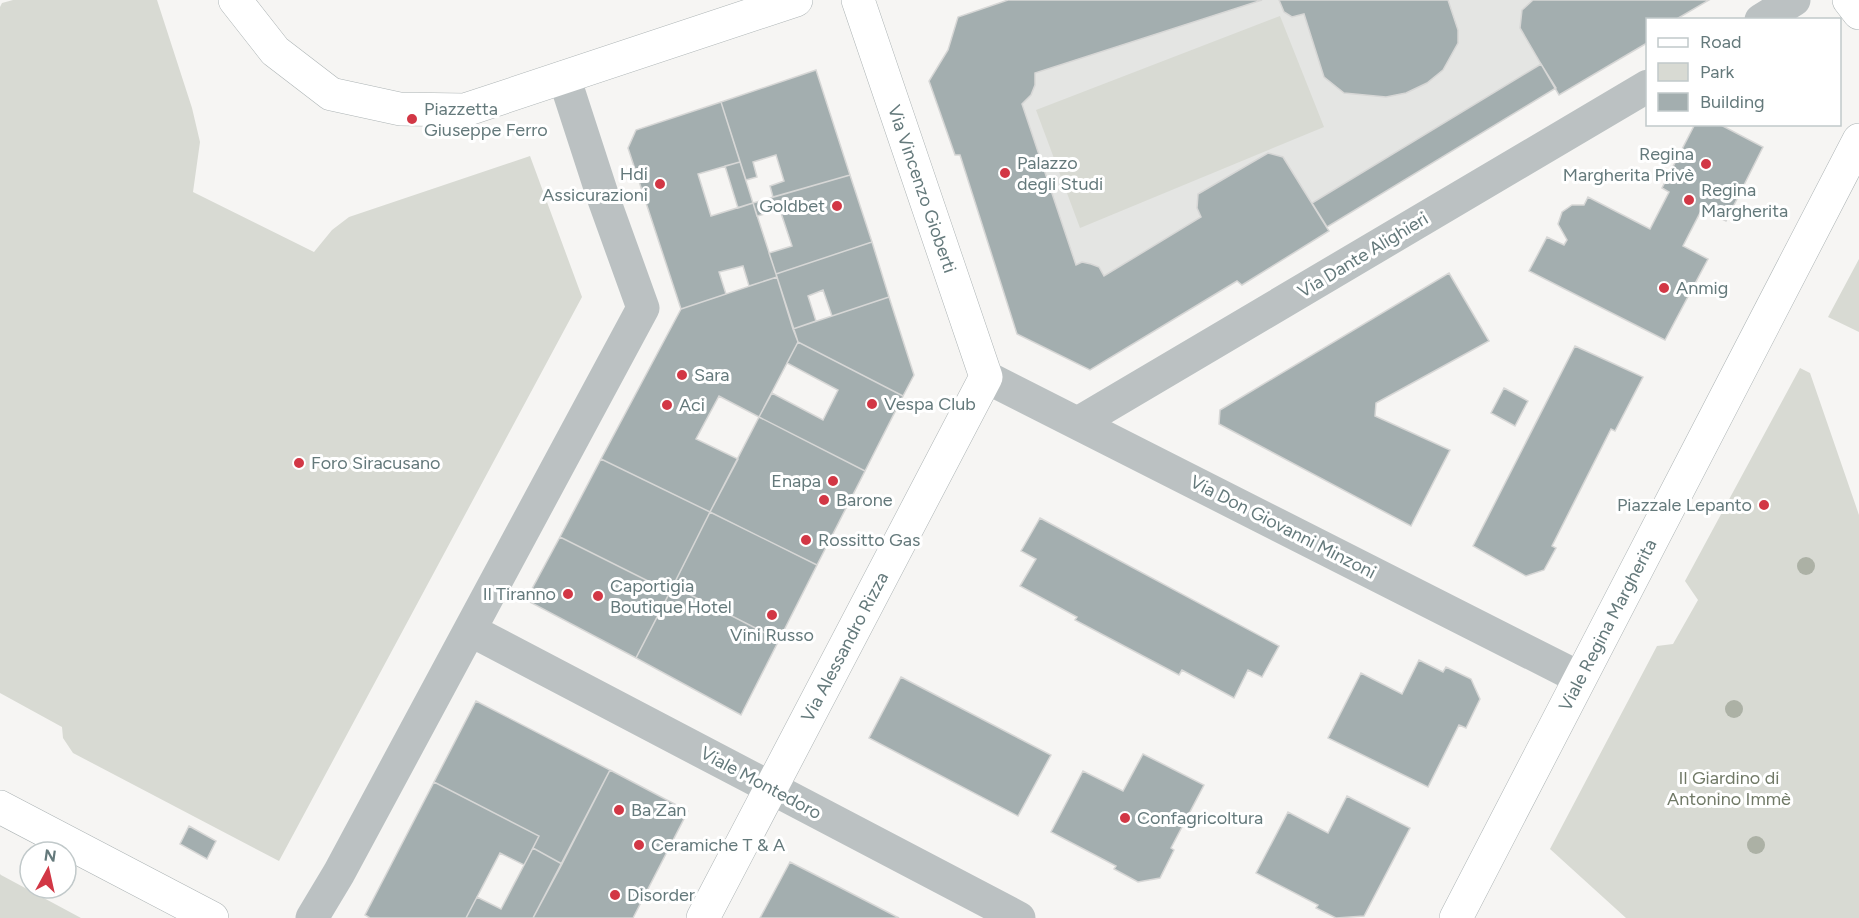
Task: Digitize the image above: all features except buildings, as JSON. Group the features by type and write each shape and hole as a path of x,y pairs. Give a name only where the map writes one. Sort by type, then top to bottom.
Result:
{"main road":[{"path":"235,0 275,51 331,94 400,109 465,110 796,0"},
{"name":"Via Vincenzo Gioberti","path":"858,0 986,377"},
{"name":"Viale Regina Margherita","path":"1455,918 1859,140"},
{"name":"Via Alessandro Rizza","path":"703,918 986,377"},
{"path":"0,807 212,918"}],"street":[{"path":"1764,18 1794,0"},
{"path":"312,918 339,873 644,308 603,197 564,77"},
{"name":"Via Dante Alighieri","path":"1078,423 1646,87"},
{"name":"Via Don Giovanni Minzoni","path":"986,377 1580,678"},
{"name":"Viale Montedoro","path":"470,630 1019,918"}],"shaded area":[{"path":"1008,0 1709,0 1677,18 1646,18 1646,44 1559,95 1555,89 1327,227 1329,231 1242,285 1237,281 1090,370 1017,334 960,155 955,155 948,50 958,17"}],"green space":[{"name":"Foro Siracusano","path":"13,0 157,0 192,108 200,142 193,192 314,252 332,230 349,217 530,156 582,297 279,861 73,753 63,738 62,727 0,693 0,7 2,3"},
{"path":"1280,16 1324,127 1080,228 1036,110"},
{"path":"1859,259 1859,332 1828,317"},
{"name":"Il Giardino di Antonino Immè","path":"1800,368 1810,373 1859,515 1859,918 1626,918 1550,849 1657,646 1673,644 1698,600 1685,581"},
{"path":"0,874 18,884 18,900 48,900 81,918 0,918"}],"place":[{"name":"Piazzetta Giuseppe Ferro","path":"412,119"},
{"name":"Regina Margherita Privè","path":"1706,164"},
{"name":"Palazzo degli Studi","path":"1005,173"},
{"name":"Hdi Assicurazioni","path":"660,184"},
{"name":"Regina Margherita","path":"1689,200"},
{"name":"Goldbet","path":"837,206"},
{"name":"Anmig","path":"1664,288"},
{"name":"Sara","path":"682,375"},
{"name":"Vespa Club","path":"872,404"},
{"name":"Aci","path":"667,405"},
{"name":"Foro Siracusano","path":"299,463"},
{"name":"Enapa","path":"833,481"},
{"name":"Barone","path":"824,500"},
{"name":"Piazzale Lepanto","path":"1764,505"},
{"name":"Rossitto Gas","path":"806,540"},
{"name":"Il Tiranno","path":"568,594"},
{"name":"Caportigia Boutique Hotel","path":"598,596"},
{"name":"Vini Russo","path":"772,615"},
{"name":"Ba Zan","path":"619,810"},
{"name":"Confagricoltura","path":"1125,818"},
{"name":"Ceramiche T & A","path":"639,845"},
{"name":"Disorder","path":"615,895"}]}
